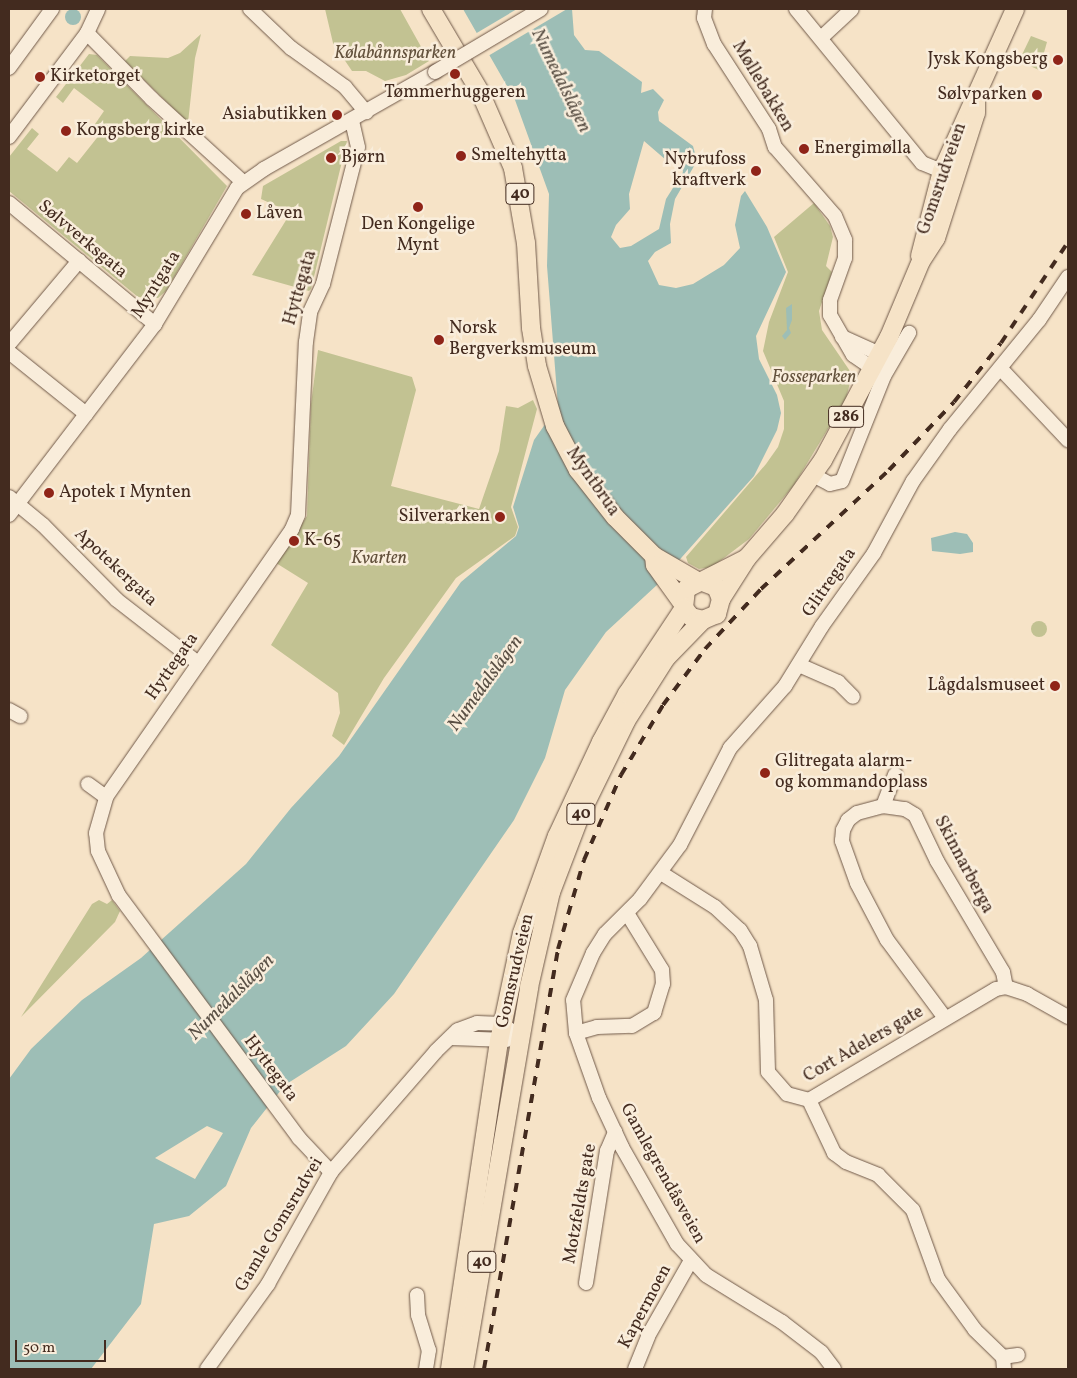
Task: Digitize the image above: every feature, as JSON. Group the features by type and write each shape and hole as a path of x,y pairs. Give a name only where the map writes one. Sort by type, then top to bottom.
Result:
{"main road":[{"name":"Myntbrua","path":"431,9 480,92 513,168 526,243 531,328 545,398 562,440 584,477 615,517 654,556 662,558 698,581"},
{"name":"Gomsrudveien","path":"921,261 919,253 942,171 968,109 976,100 1015,9"},
{"name":"Gomsrudveien","path":"464,1369 520,1037 546,909 582,811 626,721 651,679 678,643 703,620 716,614 721,599 747,558 779,521 813,475 876,361 921,261 936,238 976,113 976,100"},
{"name":"Myntbrua","path":"654,556 654,564 681,602"},
{"name":"Gomsrudveien","path":"450,1369 501,1033 524,926 570,806 615,714 681,602 686,589 698,581 747,558"},
{"name":"40","path":"698,581 716,587 721,599"},
{"name":"40","path":"681,602 691,617 703,620"}],"street":[{"path":"9,68 52,9"},
{"path":"9,137 87,33 98,9"},
{"path":"250,9 291,48 346,87 366,112"},
{"name":"Myntgata","path":"9,515 13,500 86,414 155,324 232,196 243,182 352,121 542,9"},
{"name":"Møllebakken","path":"704,9 704,18 714,44 769,129 775,147 825,203 838,224 845,240 845,258 829,308 831,321 842,337 876,361"},
{"path":"796,9 922,162 942,171"},
{"path":"821,38 852,9"},
{"path":"87,33 152,99 243,182"},
{"name":"Hyttegata","path":"331,1172 299,1138 148,935 107,876 98,851 99,815 106,797 292,529 298,515 306,342 310,312 323,284 358,147 352,121"},
{"name":"Sølvverksgata","path":"9,203 155,324"},
{"path":"9,344 79,261"},
{"name":"Glitregata","path":"578,989 601,940 661,874 680,846 730,748 800,665 802,656 874,553 913,481 950,429 1001,369 1068,277"},
{"path":"813,475 830,484 842,481 884,376 909,333"},
{"path":"9,352 86,414"},
{"path":"1001,369 1068,440"},
{"name":"Apotekergata","path":"13,500 116,600 198,663"},
{"path":"800,665 838,682 853,697"},
{"path":"883,806 895,774"},
{"path":"88,784 106,797"},
{"name":"Skinnarberga","path":"945,1018 876,922 842,841 848,820 867,808 883,806 905,809 915,815 937,861 1003,972 1006,987"},
{"name":"Cort Adelers gate","path":"661,874 702,898 740,930 750,946 766,1000 768,1072 787,1094 809,1100 922,1035 945,1018 996,989 1006,987"},
{"path":"576,1033 597,1027 632,1026 654,1013 663,984 662,970 627,913"},
{"path":"1006,987 1027,994 1068,1017"},
{"name":"Gamlegrendåsveien","path":"578,989 573,1000 576,1033 599,1098 615,1132 677,1244 690,1262 727,1289 782,1322 821,1352 834,1369"},
{"name":"Gamle Gomsrudvei","path":"207,1369 268,1284 331,1172 458,1030 477,1023 501,1033"},
{"path":"501,1033 520,1037"},
{"path":"809,1100 834,1153 846,1162 878,1175 913,1210 938,1279 975,1330 1004,1363 1018,1355"},
{"name":"Motzfeldts gate","path":"586,1283 607,1151 615,1132"},
{"name":"Kapermoen","path":"635,1369 648,1336 690,1262"},
{"path":"417,1295 418,1315 429,1350 426,1369"}],"green space":[{"name":"Kølabånnsparken","path":"325,9 400,9 429,61 406,75 385,81 366,71 352,71 333,43"},
{"path":"201,34 195,58 188,123 125,61 130,56 168,58 180,53"},
{"path":"1031,36 1047,42 1039,70 1019,61"},
{"path":"89,54 97,55 227,186 166,291 158,298 138,297 9,191 9,157 32,128 39,134 27,149 57,172 69,157 77,163 100,134 93,127 104,111 74,88 63,103 56,97"},
{"path":"341,141 347,141 311,289 309,291 252,275 288,217 281,208 261,199 263,186"},
{"name":"Fosseparken","path":"814,203 830,226 833,237 826,266 832,272 819,311 822,330 852,374 846,399 794,485 749,539 712,567 699,569 688,563 686,557 766,464 778,447 784,429 784,401 763,351 769,322 788,272 774,237"},
{"name":"Kvarten","path":"318,350 412,377 416,390 391,486 479,509 499,451 506,406 518,408 533,400 537,409 511,507 518,527 515,536 456,578 384,678 344,745 332,736 340,713 338,693 271,645 308,583 276,563 307,516 311,404"},
{"path":"1036,621 1042,621 1047,626 1045,635 1036,637 1031,632 1031,626"},
{"path":"99,900 107,904 112,900 120,911 115,922 21,1017 92,904"}],"water":[{"path":"73,9 79,11 81,17 79,23 73,25 67,23 65,17 67,11"},
{"name":"Numedalslågen","path":"463,9 572,9 574,35 585,50 599,51 642,82 641,93 653,89 664,100 658,112 659,121 693,146 697,161 675,199 670,224 671,243 655,252 648,261 659,285 676,288 693,284 724,265 740,248 735,225 741,196 745,191 767,227 786,272 756,336 759,359 777,395 781,413 777,430 754,476 658,584 606,632 565,690 545,758 514,820 394,994 346,1046 285,1085 251,1128 226,1186 189,1216 154,1224 141,1304 91,1369 9,1369 9,1079 31,1049 82,1000 141,958 246,864 291,808 339,756 461,582 516,536 519,527 513,507 534,440 558,406 547,266 549,194 515,100","holes":["644,141 666,160 674,156 680,159 683,172 666,199 659,229 631,246 620,248 611,237 616,225 630,209 629,194","207,1126 223,1133 195,1179 155,1158"]},
{"path":"792,304 792,320 789,328 791,333 785,340 782,336 787,330 786,308"},
{"path":"955,532 967,534 973,543 973,552 960,554 932,551 931,538"}],"pier":[{"path":"517,9 567,9 488,56 475,34"}],"railway":[{"path":"484,1369 558,949 584,860 621,775 663,705 705,649 761,589 889,470 954,402 1001,343 1068,242"}],"place":[{"name":"Jysk Kongsberg","path":"1058,60"},
{"name":"Tømmerhuggeren","path":"455,74"},
{"name":"Kirketorget","path":"40,77"},
{"name":"Sølvparken","path":"1037,95"},
{"name":"Asiabutikken","path":"337,115"},
{"name":"Kongsberg kirke","path":"66,131"},
{"name":"Energimølla","path":"804,149"},
{"name":"Smeltehytta","path":"461,156"},
{"name":"Bjørn","path":"331,158"},
{"name":"Nybrufoss kraftverk","path":"756,171"},
{"name":"Den Kongelige Mynt","path":"418,207"},
{"name":"Låven","path":"246,214"},
{"name":"Norsk Bergverksmuseum","path":"439,340"},
{"name":"Apotek 1 Mynten","path":"49,493"},
{"name":"Silverarken","path":"500,517"},
{"name":"K-65","path":"294,541"},
{"name":"Lågdalsmuseet","path":"1055,686"},
{"name":"Glitregata alarm- og kommandoplass","path":"765,773"}]}
